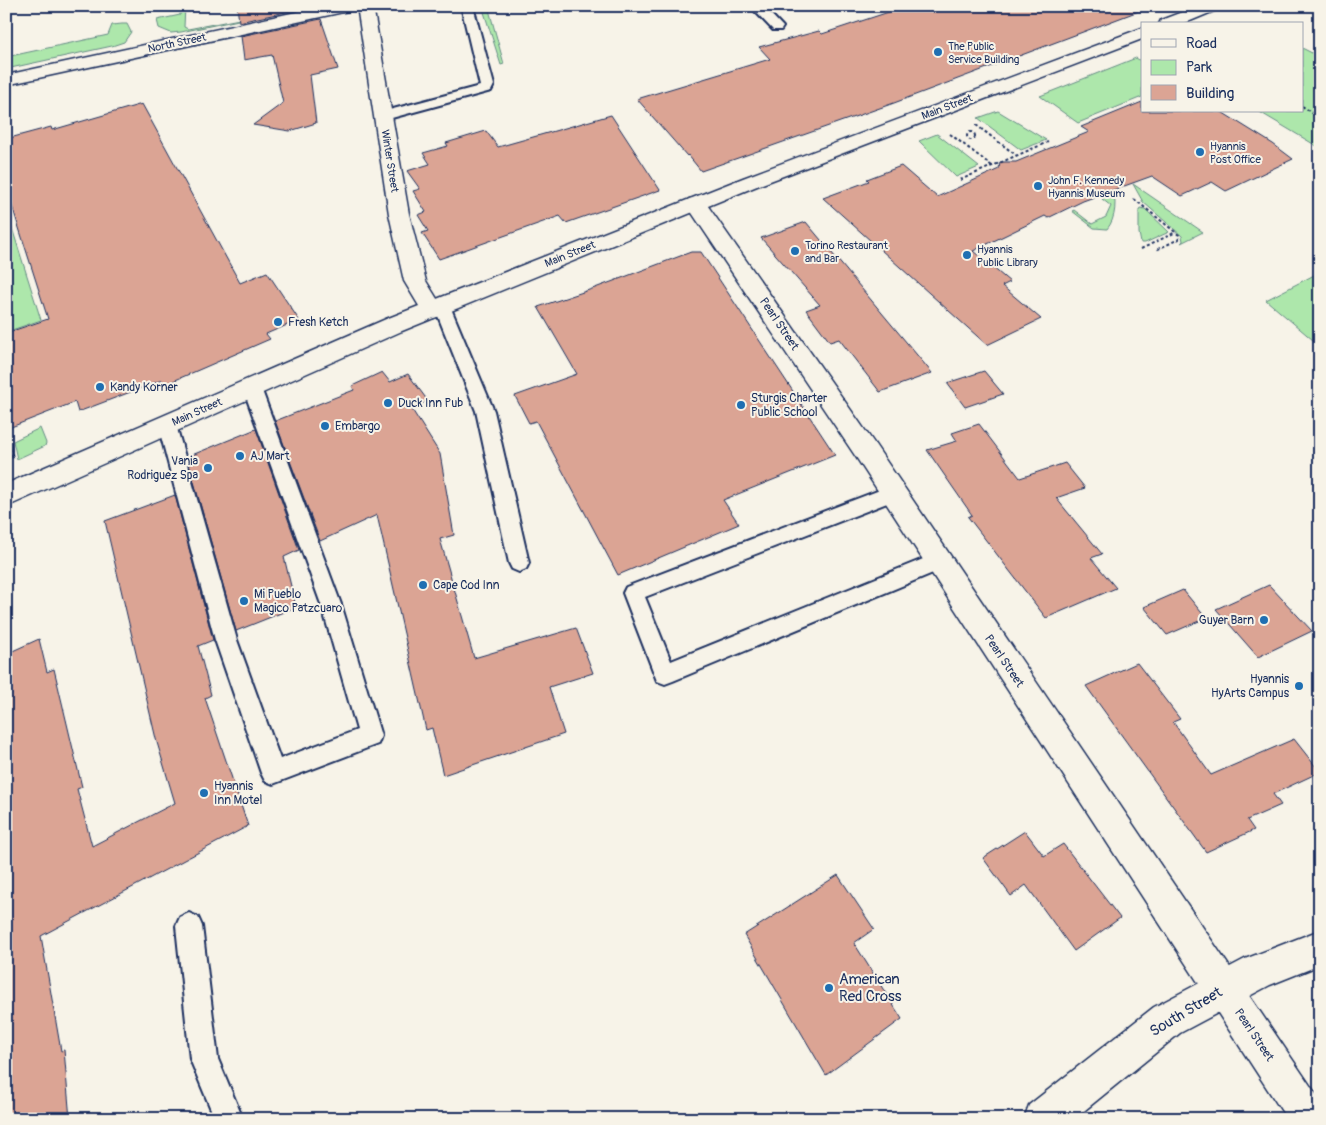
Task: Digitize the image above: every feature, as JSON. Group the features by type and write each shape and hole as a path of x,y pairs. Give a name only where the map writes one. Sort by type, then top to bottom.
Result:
{"street":[{"name":"North Street","path":"6,80 348,6"},
{"name":"Winter Street","path":"365,6 399,214 415,281 438,308"},
{"path":"1172,22 1213,6"},
{"name":"Main Street","path":"6,496 438,308 696,204 1141,33"},
{"name":"Pearl Street","path":"696,204 893,493 1222,989 1312,1114"},
{"name":"South Street","path":"1042,1119 1167,1020 1222,989 1320,947"}],"lane":[{"path":"383,116 486,88 487,85 467,6"},
{"path":"756,6 776,27"},
{"path":"438,308 485,411 519,563"},
{"path":"167,425 226,640 273,773 370,736 332,606 252,388"},
{"path":"893,493 632,593 665,674 938,562"},
{"path":"189,926 204,1059 229,1119"}],"path":[{"path":"1304,107 1320,118"},
{"path":"976,125 1017,156"},
{"path":"943,129 992,166"},
{"path":"967,138 965,135 967,133 975,134 984,131"},
{"path":"959,141 975,138 975,134"},
{"path":"960,180 1048,142"},
{"path":"1134,199 1176,232 1179,239 1156,250"},
{"path":"1141,249 1176,232"},
{"path":"6,440 15,464"}],"green space":[{"path":"180,6 185,6 184,27 188,29 291,9 181,32 171,33 159,28 157,20 180,15"},
{"path":"482,6 488,6 504,64 501,65"},
{"path":"127,24 131,32 124,42 6,69 6,57 108,35 112,25"},
{"path":"1304,49 1320,57 1320,148 1260,112 1304,112"},
{"path":"1136,58 1141,61 1141,97 1078,123 1040,96"},
{"path":"998,111 1046,140 1021,150 978,118"},
{"path":"937,134 979,167 956,177 919,141"},
{"path":"1133,184 1203,232 1181,243 1183,241 1182,236 1143,202"},
{"path":"1112,188 1115,198 1115,209 1107,229 1094,228 1072,211 1074,210 1092,224 1106,217 1111,206 1102,199 1112,195 1105,189"},
{"path":"1140,208 1145,209 1169,232 1141,243 1139,233"},
{"path":"6,209 41,320 6,332"},
{"path":"1320,272 1320,346 1266,300"},
{"path":"40,428 46,443 45,446 17,459 13,441"}],"building":[{"path":"237,6 314,6 239,22"},
{"path":"907,6 1143,6 1144,9 894,103 701,171 637,99 770,59 759,47 819,31 822,34"},
{"path":"321,19 338,69 310,75 316,123 290,131 253,125 283,103 272,55 244,60 241,36"},
{"path":"1141,102 1141,112 1222,112 1273,144 1293,159 1226,191 1212,182 1182,196 1152,176 1083,201 1048,218 1045,216 973,251 1010,282 1002,286 1041,319 987,345 823,198 869,181 867,179 901,166 937,197 999,169 1000,162 1016,162 1089,132 1081,127"},
{"path":"142,104 240,283 267,272 299,320 266,334 270,339 164,385 162,380 78,412 75,402 6,429 6,333 48,319 6,187 6,139 51,127 52,130"},
{"path":"611,115 660,190 566,223 560,216 439,259 422,233 428,231 418,215 426,212 413,191 420,189 407,171 430,164 423,153 448,146 446,143 486,131 498,147"},
{"path":"806,222 932,373 880,392 839,339 830,342 806,310 820,305 761,238"},
{"path":"691,252 701,252 835,455 723,500 739,524 618,575 536,421 529,423 515,396 577,374 538,307"},
{"path":"984,371 1003,394 965,407 947,383"},
{"name":"Cape Cod Inn","path":"382,372 390,382 408,374 428,401 411,408 440,454 454,535 440,539 474,658 576,628 593,673 549,687 564,734 443,775 432,728 426,730 377,515 320,541 275,421 354,390 352,386"},
{"path":"979,424 1020,478 1065,463 1085,488 1056,498 1102,554 1091,558 1116,588 1046,618 968,517 972,515 927,450 957,441 952,433"},
{"path":"256,429 299,550 284,557 296,607 236,631 187,457"},
{"path":"175,495 213,640 198,646 211,695 205,698 248,826 41,936 61,1051 64,1050 70,1119 6,1119 6,654 39,639 47,672 54,669 82,787 77,789 92,846 175,803 156,739 105,521"},
{"name":"Guyer Barn","path":"1269,585 1312,631 1258,657 1216,609"},
{"path":"1183,590 1206,618 1167,635 1144,607"},
{"path":"1137,663 1180,719 1173,722 1211,775 1294,739 1320,772 1273,794 1281,805 1247,820 1254,830 1206,852 1086,686"},
{"path":"1025,831 1044,856 1063,844 1120,918 1074,951 1026,885 1011,896 983,858"},
{"path":"838,875 874,929 854,943 902,1019 826,1075 744,935"}],"place":[{"name":"The Public Service Building","path":"938,52"},
{"name":"Hyannis Post Office","path":"1200,152"},
{"name":"John F. Kennedy Hyannis Museum","path":"1038,186"},
{"name":"Torino Restaurant and Bar","path":"795,251"},
{"name":"Hyannis Public Library","path":"967,255"},
{"name":"Fresh Ketch","path":"278,322"},
{"name":"Kandy Korner","path":"100,387"},
{"name":"Duck Inn Pub","path":"388,403"},
{"name":"Sturgis Charter Public School","path":"741,405"},
{"name":"Embargo","path":"325,426"},
{"name":"AJ Mart","path":"240,456"},
{"name":"Vania Rodriguez Spa","path":"208,468"},
{"name":"Cape Cod Inn","path":"423,585"},
{"name":"Mi Pueblo Magico Patzcuaro","path":"244,601"},
{"name":"Guyer Barn","path":"1264,620"},
{"name":"Hyannis HyArts Campus","path":"1299,686"},
{"name":"Hyannis Inn Motel","path":"204,793"},
{"name":"American Red Cross","path":"829,988"}]}
